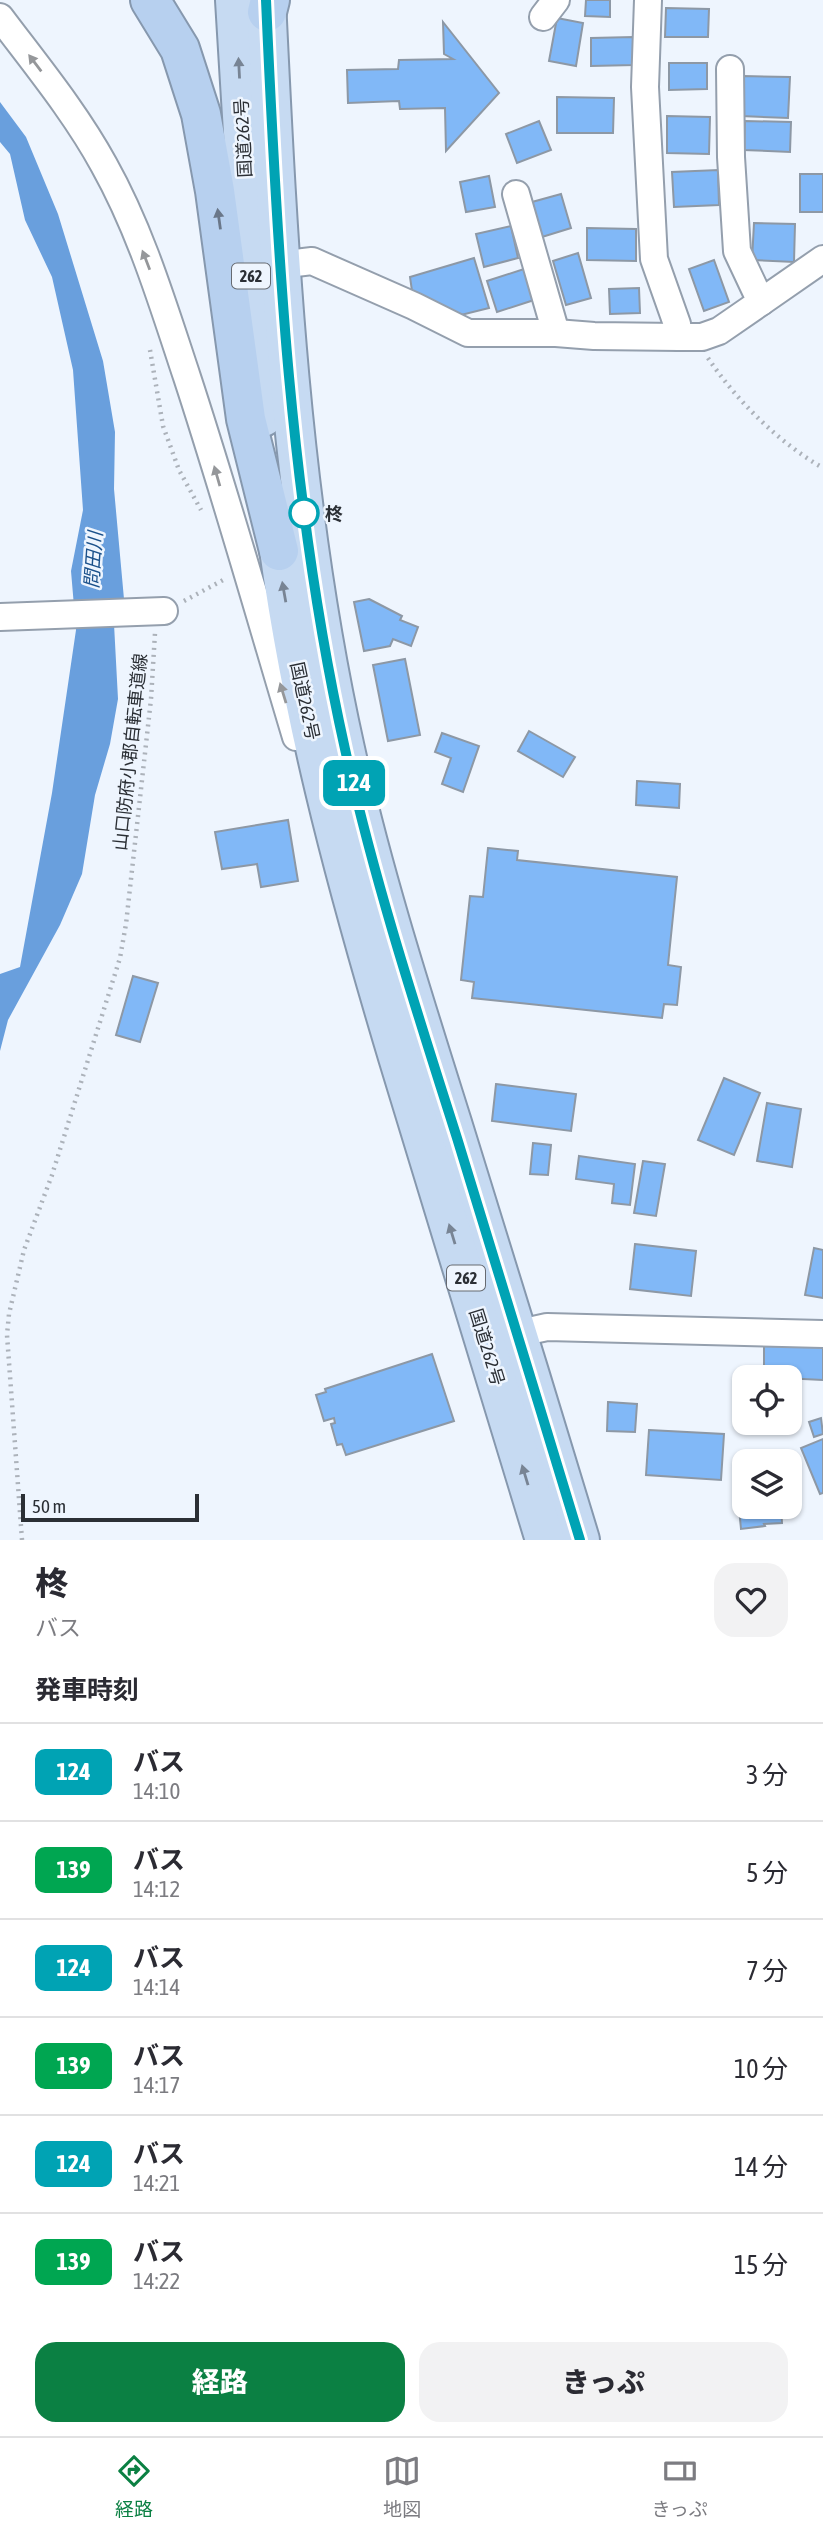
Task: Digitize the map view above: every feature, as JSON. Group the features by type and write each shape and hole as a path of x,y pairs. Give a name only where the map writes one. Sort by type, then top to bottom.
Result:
{"highway":[{"path":"150,0 180,49 201,114 215,191 246,419 279,551"},
{"name":"国道262号","path":"260,3 254,314 265,439 279,551 292,635 324,792 385,1015 502,1337 580,1540"},
{"name":"国道262号","path":"260,3 293,424 320,626 345,749 380,889 502,1337 545,1540"}],"street":[{"path":"648,0 645,87 654,259 677,324 690,337"},
{"path":"0,18 58,93 87,136 123,203 141,246 204,430 349,911 385,1015"},
{"path":"730,69 731,157 737,251 761,302"},
{"path":"516,194 556,333"},
{"path":"279,265 312,261 468,333 690,337 719,331 823,259"},
{"path":"0,617 158,611"},
{"path":"502,1337 547,1327 823,1334"}],"path":[{"path":"690,337 719,375 770,428 806,458 823,468"},
{"path":"150,348 163,426 179,470 203,515"},
{"path":"158,611 231,576"},
{"name":"山口防府小郡自転車道線","path":"22,1540 7,1335 9,1314 24,1250 52,1175 120,958 151,699 158,611"}],"water":[{"name":"問田川","path":"0,102 26,137 58,214 103,361 115,432 114,489 124,599 114,624 118,699 110,744 95,795 82,874 60,925 8,1020 0,1051 0,974 20,967 52,793 76,630 71,571 83,510 73,370 52,277 25,220 10,154 0,142"}],"building":[{"path":"586,0 610,0 610,17 585,16"},
{"path":"666,8 709,9 708,37 665,37"},
{"path":"557,18 583,23 576,66 549,61"},
{"path":"443,22 499,93 446,151 445,108 400,109 399,101 348,103 347,70 398,69 399,60 453,59 444,54"},
{"path":"633,37 634,65 591,66 591,38"},
{"path":"669,63 707,63 707,89 669,90"},
{"path":"743,76 790,77 788,118 741,116"},
{"path":"557,97 614,98 613,133 557,133"},
{"path":"667,116 710,117 709,154 667,153"},
{"path":"539,121 551,150 517,163 506,134"},
{"path":"745,121 791,122 790,152 744,150"},
{"path":"718,170 719,205 674,207 672,172"},
{"path":"800,174 823,174 823,212 800,212"},
{"path":"489,176 495,207 466,212 460,182"},
{"path":"561,194 571,228 542,237 532,202"},
{"path":"754,223 795,224 794,262 752,260"},
{"path":"511,226 518,258 484,267 476,234"},
{"path":"587,228 636,229 636,261 587,260"},
{"path":"578,253 591,298 566,305 553,261"},
{"path":"474,258 489,308 457,316 413,298 410,277"},
{"path":"714,260 729,302 704,311 689,269"},
{"path":"524,269 534,300 497,312 487,281"},
{"path":"639,288 640,313 610,314 609,289"},
{"path":"369,599 402,616 400,620 418,627 411,646 393,639 390,646 364,651 354,602"},
{"path":"405,659 420,735 388,741 373,665"},
{"path":"529,731 575,757 563,777 518,751"},
{"path":"442,733 479,746 463,792 442,784 451,758 435,752"},
{"path":"637,781 680,784 679,808 636,805"},
{"path":"288,820 298,881 261,887 257,864 222,869 215,832"},
{"path":"488,848 518,851 517,860 677,877 668,965 681,967 677,1005 664,1004 662,1018 472,998 474,982 461,980 470,896 483,897"},
{"path":"133,976 158,983 140,1042 116,1035"},
{"path":"724,1078 760,1093 734,1155 698,1140"},
{"path":"496,1084 576,1094 571,1131 492,1121"},
{"path":"767,1103 801,1109 792,1167 757,1161"},
{"path":"533,1143 551,1145 548,1175 530,1174"},
{"path":"579,1156 635,1164 630,1205 612,1203 614,1184 576,1179"},
{"path":"643,1161 665,1164 656,1216 634,1213"},
{"path":"635,1244 696,1251 691,1296 630,1289"},
{"path":"814,1248 823,1250 823,1298 805,1295"},
{"path":"764,1339 823,1339 823,1380 802,1379 802,1365 764,1365"},
{"path":"432,1354 454,1421 346,1455 342,1444 337,1445 331,1424 335,1423 334,1418 324,1421 316,1395 326,1392 325,1389"},
{"path":"608,1402 637,1404 635,1432 607,1431"},
{"path":"821,1418 823,1434 814,1437 809,1422"},
{"path":"649,1430 724,1434 721,1480 646,1475"},
{"path":"823,1439 823,1493 820,1494 801,1448"},
{"path":"740,1519 782,1519 782,1523 741,1529"}],"bus line":[{"name":"124","path":"266,0 279,265 293,424 320,626 345,749 380,889 580,1540"}],"place":[{"name":"柊","path":"304,513"}]}
